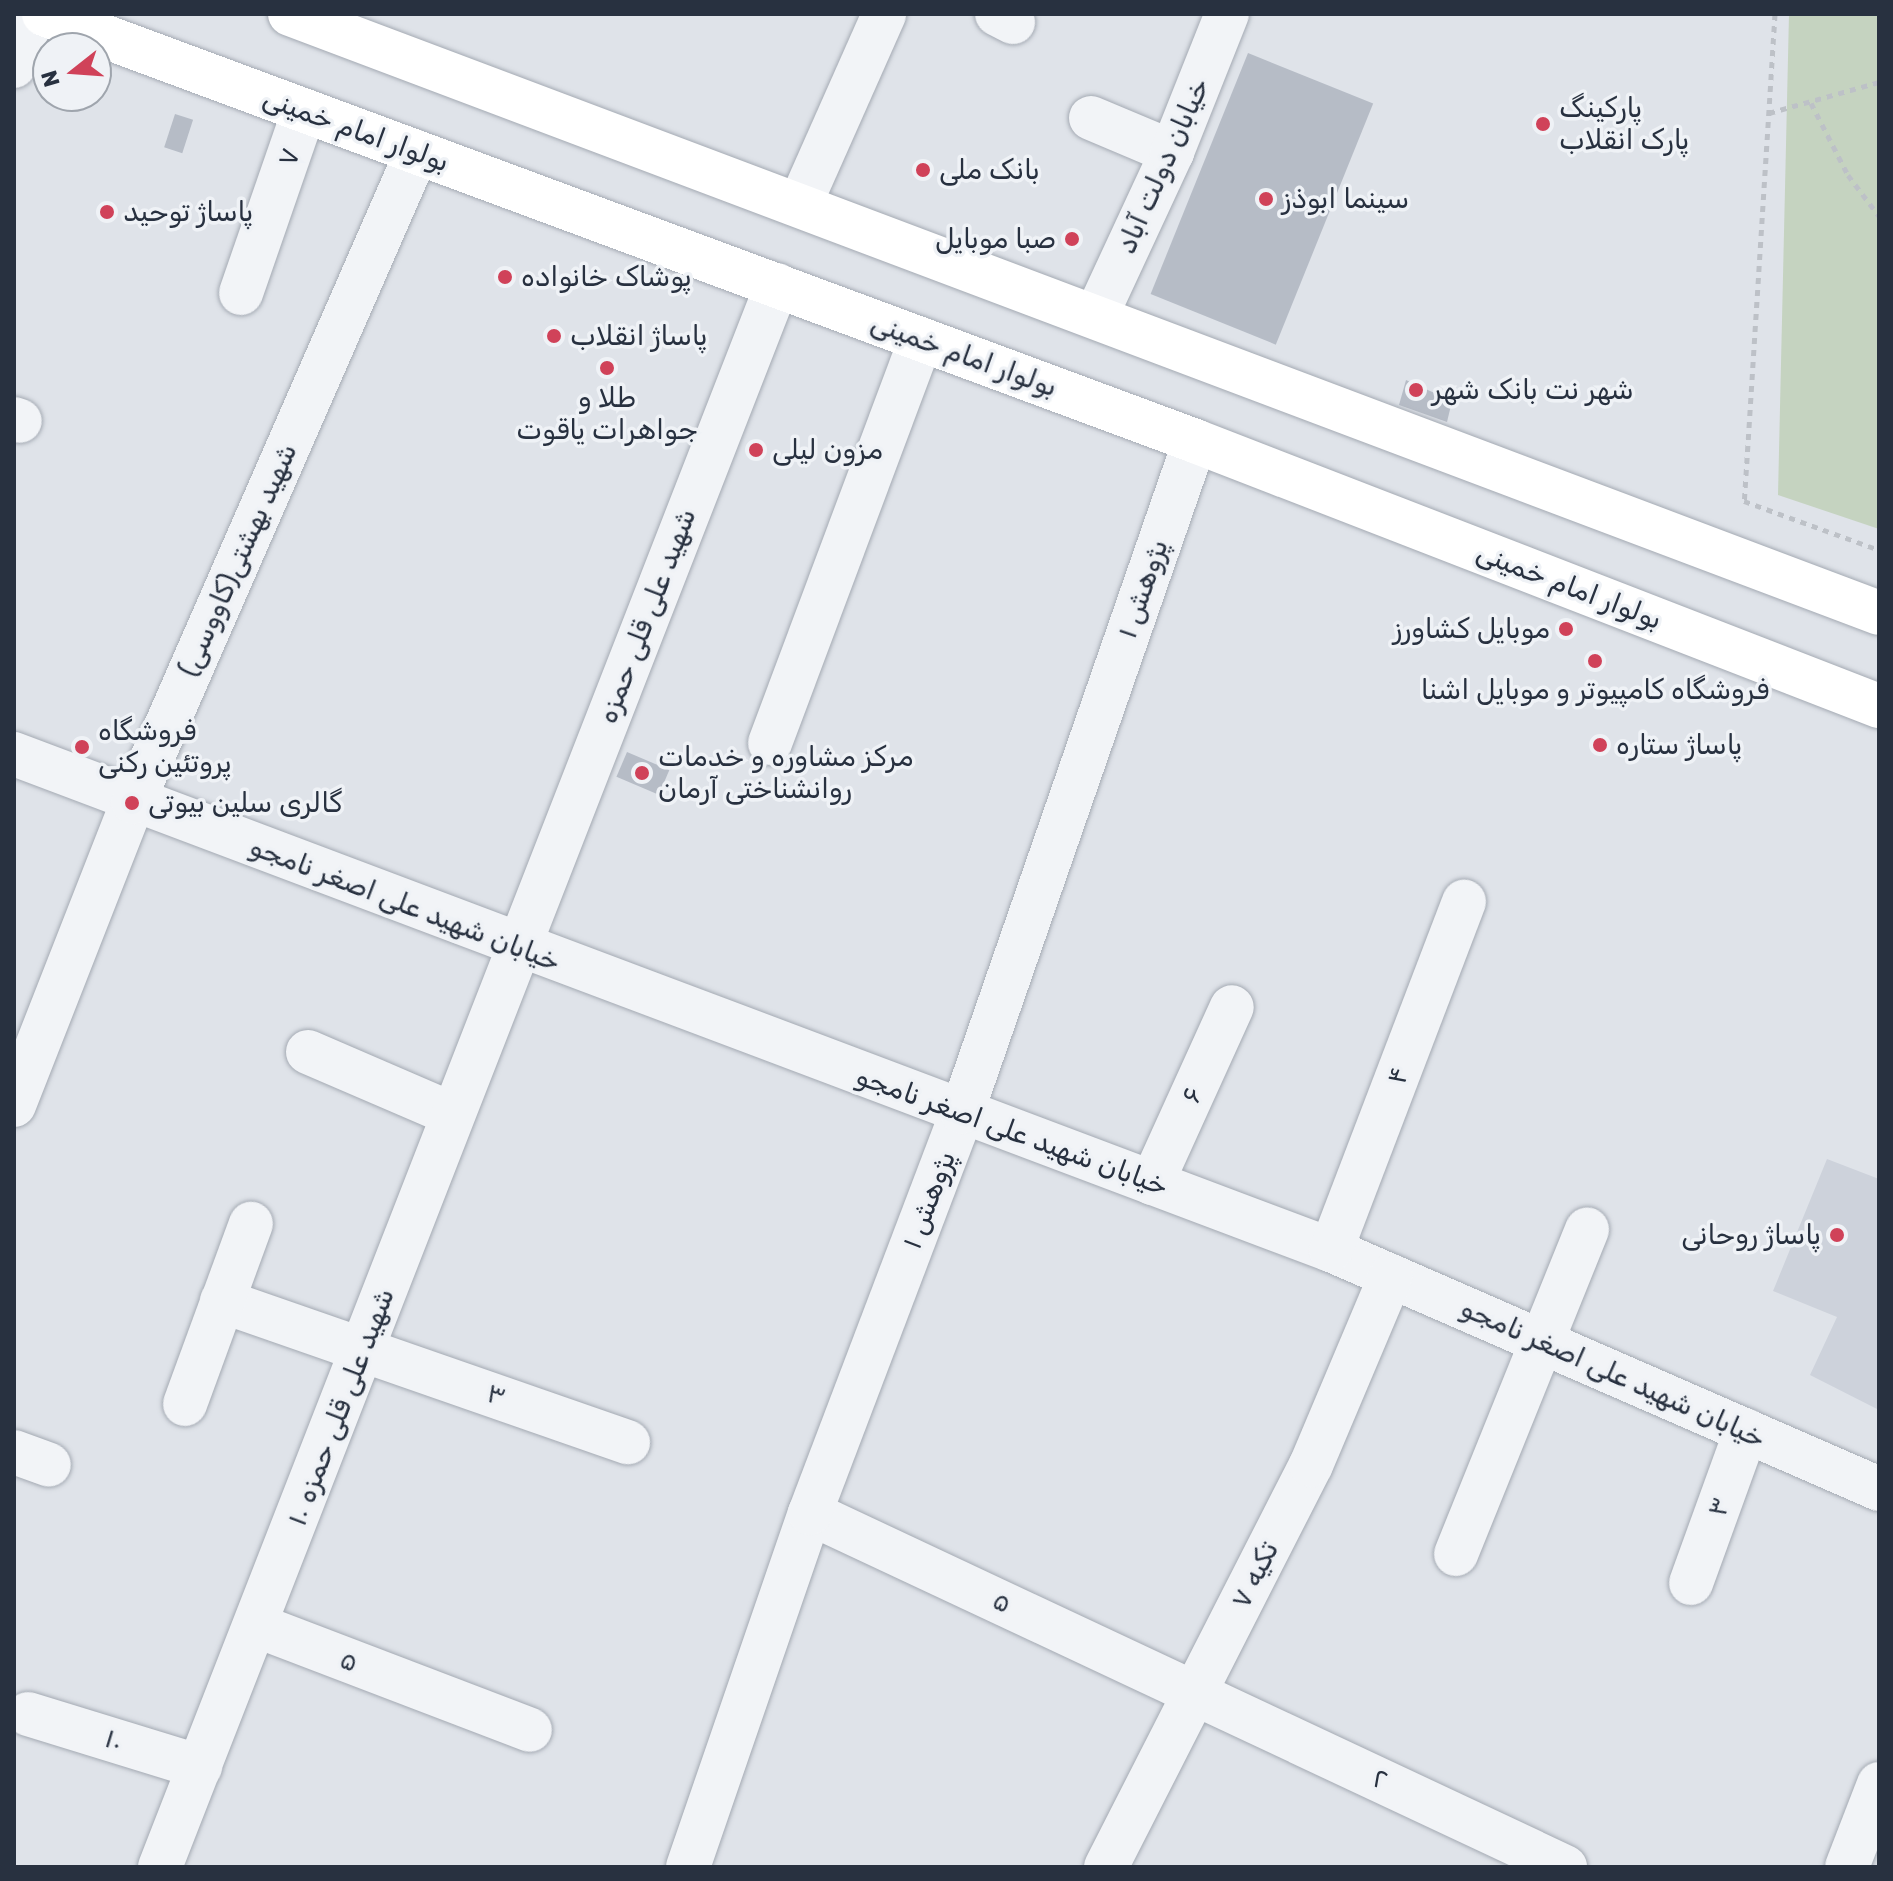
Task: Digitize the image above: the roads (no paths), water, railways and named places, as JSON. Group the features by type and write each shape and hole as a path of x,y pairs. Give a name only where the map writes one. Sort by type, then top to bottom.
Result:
{"main road":[{"name":"بولوار امام خمینی","path":"44,14 1195,441 1879,706"},
{"path":"290,14 1879,613"}],"street":[{"path":"14,66 33,14"},
{"path":"800,204 884,14"},
{"name":"خیابان دولت آباد","path":"1096,316 1172,152 1227,14"},
{"name":"۷","path":"241,293 304,111"},
{"path":"1091,118 1172,152"},
{"name":"شهید بهشتی(کاووسی)","path":"14,1105 23,1056 417,152"},
{"name":"شهید علی قلی حمزه","path":"517,946 777,285"},
{"path":"770,743 921,339"},
{"name":"پژوهش ۱","path":"688,1867 810,1513 962,1112 1195,441"},
{"name":"خیابان شهید علی اصغر نامجو","path":"14,754 133,802 1331,1250 1879,1489"},
{"name":"۴","path":"1331,1250 1464,902"},
{"name":"شهید علی قلی حمزه ۱۰","path":"169,1864 200,1767 258,1626 517,946"},
{"name":"۶","path":"1152,1183 1232,1007"},
{"path":"308,1052 452,1114"},
{"path":"185,1404 251,1224"},
{"path":"1456,1554 1539,1340 1587,1229"},
{"name":"تکیه ۷","path":"1106,1867 1311,1465 1391,1276"},
{"name":"۳","path":"222,1301 364,1347 628,1442"},
{"name":"۳","path":"1691,1583 1746,1431"},
{"name":"۵","path":"810,1513 1195,1692"},
{"name":"۵","path":"258,1626 530,1730"},
{"name":"۲","path":"1195,1692 1565,1867"},
{"name":"۱۰","path":"28,1714 200,1767"},
{"path":"1847,1867 1879,1784"}],"place":[{"name":"پارکینگ پارک انقلاب","path":"1543,124"},
{"name":"بانک ملی","path":"923,170"},
{"name":"سینما ابوذز","path":"1266,199"},
{"name":"پاساژ توحید","path":"107,212"},
{"name":"صبا موبایل","path":"1072,239"},
{"name":"پوشاک خانواده","path":"505,277"},
{"name":"پاساژ انقلاب","path":"554,336"},
{"name":"طلا و جواهرات یاقوت","path":"607,368"},
{"name":"شهر نت بانک شهر","path":"1416,390"},
{"name":"مزون لیلی","path":"756,450"},
{"name":"موبایل کشاورز","path":"1566,629"},
{"name":"فروشگاه کامپیوتر و موبایل اشنا","path":"1595,661"},
{"name":"پاساژ ستاره","path":"1600,745"},
{"name":"فروشگاه پروتئین رکنی","path":"82,747"},
{"name":"مرکز مشاوره و خدمات روانشناختی آرمان","path":"642,773"},
{"name":"گالری سلین بیوتی","path":"132,803"},
{"name":"پاساژ روحانی","path":"1837,1235"}]}
